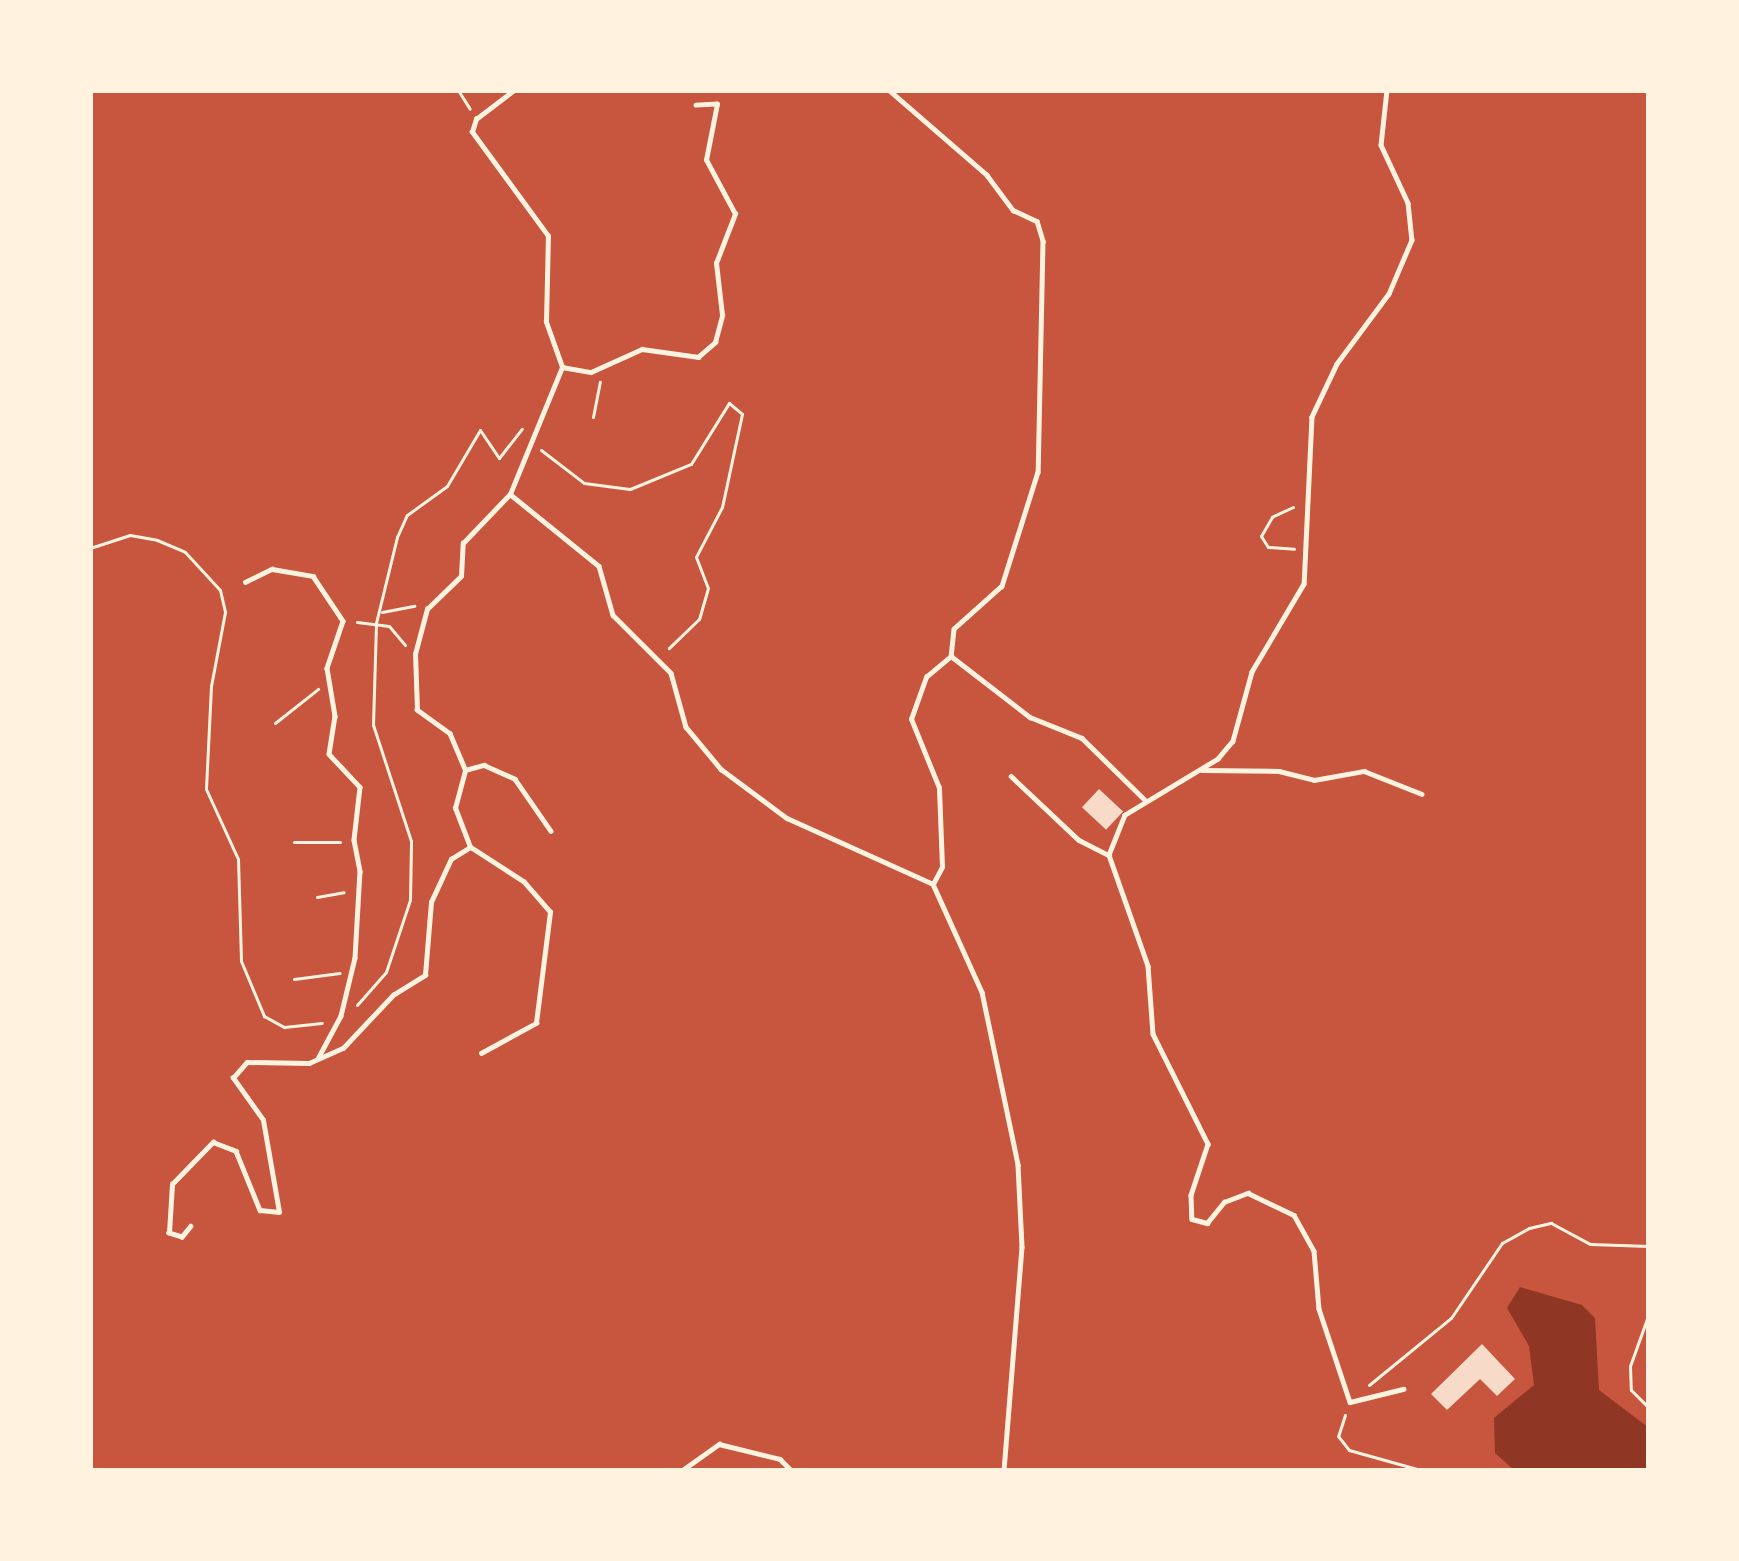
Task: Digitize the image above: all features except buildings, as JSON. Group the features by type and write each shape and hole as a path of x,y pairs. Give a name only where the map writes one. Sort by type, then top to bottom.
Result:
{"lane":[{"path":"481,1053 536,1023 550,912 524,882 470,847 455,808 465,770 450,734 417,710 415,654 434,602 461,576 463,543 510,494 562,367 546,322 548,236 472,132 476,118 514,90"},
{"path":"889,90 987,175 1013,210 1037,221 1043,241 1038,472 1002,586 954,629 951,656 926,677 911,719 939,788 942,867 933,884"},
{"path":"1387,90 1381,146 1408,203 1412,240 1389,294 1318,399 1304,486 1308,549 1304,584 1252,672 1233,741 1125,815 1109,854 1145,952 1158,1048 1208,1144 1192,1189 1192,1219 1207,1223 1224,1202 1248,1193 1294,1215 1314,1251 1318,1309 1350,1402 1403,1389"},
{"path":"562,367 610,365 642,349 698,357 719,334 716,263 735,214 706,160 717,104 696,105"},
{"path":"510,494 599,566 613,615 671,674 686,727 721,769 787,818 933,884 982,992 1018,1166 1022,1247 1004,1471"},
{"path":"245,582 272,569 313,576 343,621 329,680 329,754 354,778 363,805 354,840 358,889 341,1016 318,1058"},
{"path":"951,656 1030,717 1095,748 1144,799"},
{"path":"465,770 484,765 515,778 551,831"},
{"path":"1196,770 1279,770 1314,780 1364,771 1422,794"},
{"path":"1011,776 1079,840 1109,854"},
{"path":"191,1226 182,1237 169,1233 172,1184 213,1142 236,1151 260,1210 279,1212 262,1120 233,1078 248,1062 318,1058 352,1041 393,995 425,975 431,902 451,859 470,847"},
{"path":"681,1471 718,1444 780,1459 792,1471"}],"path":[{"path":"458,90 476,118"},
{"path":"593,417 610,365"},
{"path":"1304,486 1261,536 1268,547 1308,549"},
{"path":"380,613 434,602"},
{"path":"343,621 389,626 415,654"},
{"path":"275,723 329,680"},
{"path":"293,842 354,840"},
{"path":"317,897 358,889"},
{"path":"295,979 329,970 347,976"},
{"path":"1424,1471 1349,1450 1338,1436 1350,1402 1451,1318 1502,1243 1529,1228 1551,1223 1590,1244 1649,1246"},
{"path":"1649,1313 1630,1366 1631,1390 1649,1408"}],"shaded area":[{"path":"1520,1287 1582,1305 1595,1318 1599,1390 1649,1428 1649,1471 1515,1471 1495,1453 1494,1418 1534,1385 1529,1346 1507,1308"}]}
